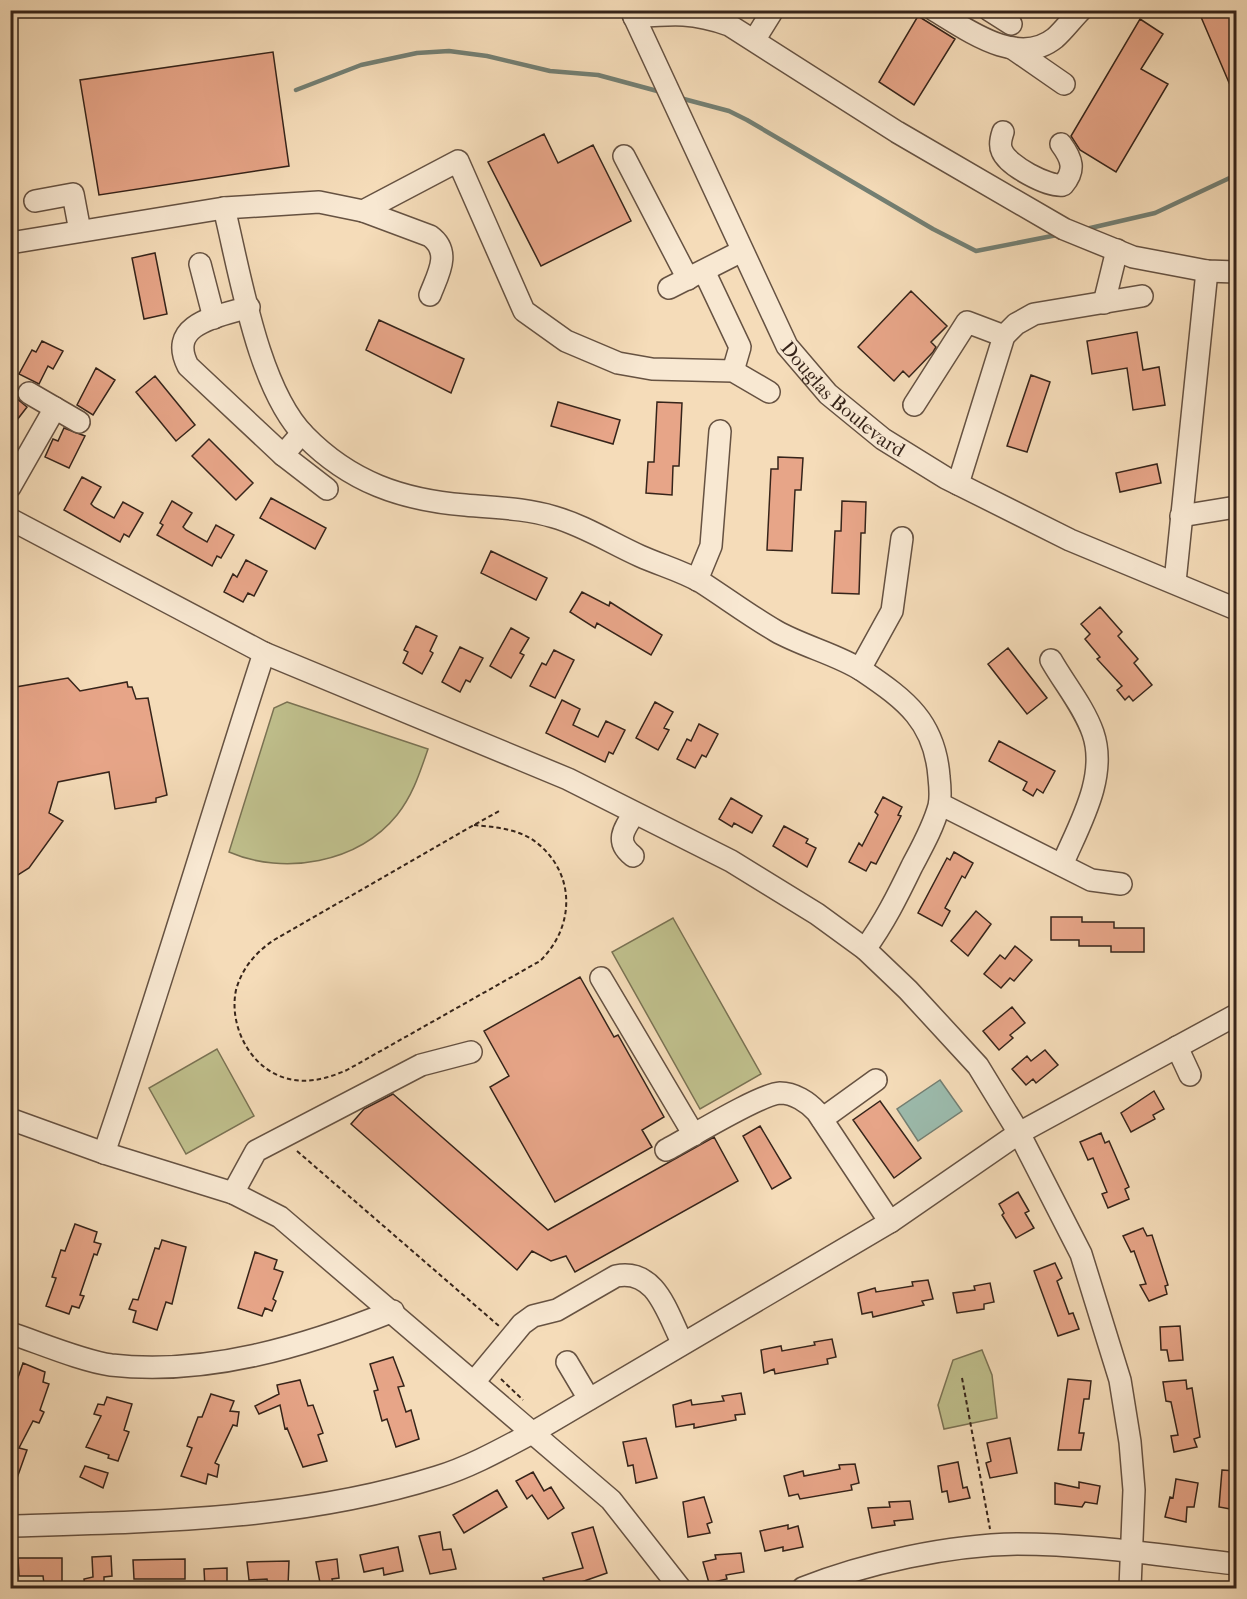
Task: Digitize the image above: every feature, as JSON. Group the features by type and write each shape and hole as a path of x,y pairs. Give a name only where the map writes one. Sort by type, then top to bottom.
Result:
{"street":[{"path":"755,39 773,10"},
{"path":"934,10 988,42 1012,48 1035,46 1053,39 1081,10"},
{"path":"989,10 1011,24"},
{"path":"632,14 701,15 729,25 755,39 897,132 1064,230 1117,250 1171,265 1207,271 1236,272"},
{"name":"Douglas Boulevard","path":"632,14 787,346 828,394 883,439 958,484 1070,540 1236,609"},
{"path":"1012,48 1064,84"},
{"path":"1003,132 1002,152 1008,160 1051,186 1063,185 1072,175 1072,164 1061,144"},
{"path":"624,156 687,280 740,347 733,371"},
{"path":"363,210 458,161 524,311 567,341 618,363 652,369 733,371 769,392"},
{"path":"35,201 74,194 80,231"},
{"path":"10,243 224,208 319,202 363,210 430,236 438,243 444,258 430,295"},
{"path":"224,208 271,384 286,414 302,433 332,459 389,491 412,499 468,506 518,508 554,517 600,534 638,555 697,580 777,631 860,669 906,704 924,723 934,742 940,804 930,830 884,923 865,950"},
{"path":"1104,303 1117,250"},
{"path":"687,280 742,251"},
{"path":"200,264 214,318"},
{"path":"1175,582 1207,271"},
{"path":"958,484 1004,336 1016,324 1034,314 1142,296"},
{"path":"249,307 191,328 186,335 183,352 188,366 284,455 327,489"},
{"path":"914,405 967,322 1004,336"},
{"path":"29,393 79,422"},
{"path":"10,487 56,408"},
{"path":"697,580 711,546 720,431"},
{"path":"284,455 302,433"},
{"path":"1181,516 1236,507"},
{"path":"10,519 264,652 568,778 634,814 731,861 817,914 865,950 978,1066 1019,1133 1081,1254 1114,1358 1130,1442 1134,1490 1130,1588"},
{"path":"860,669 892,611 902,538"},
{"path":"104,1153 159,992 206,833 264,652"},
{"path":"1051,660 1092,730 1097,756 1090,801 1062,865"},
{"path":"940,804 1091,880 1121,884"},
{"path":"633,856 623,848 621,840 623,830 634,814"},
{"path":"601,978 694,1135"},
{"path":"10,1526 185,1521 367,1496 439,1476 492,1455 890,1222 1019,1133 1236,1015"},
{"path":"1177,1047 1190,1075"},
{"path":"233,1193 244,1168 256,1151 421,1065 471,1052"},
{"path":"822,1119 876,1080"},
{"path":"666,1150 769,1095 790,1094 811,1105 822,1119 890,1222"},
{"path":"10,1119 104,1153 233,1193 280,1217 393,1311 611,1500 680,1588"},
{"path":"474,1382 522,1324 532,1316 557,1310 616,1276 626,1274 635,1274 647,1281 682,1342"},
{"path":"10,1333 109,1364 182,1365 226,1360 324,1338 393,1311"},
{"path":"567,1362 589,1399"},
{"path":"803,1588 837,1575 901,1560 993,1546 1091,1547 1236,1564"}],"path":[{"path":"474,825 494,827 529,838 555,863 563,885 567,911 565,924 552,949 540,961 347,1070 324,1078 293,1080 264,1067 248,1048 236,1020 236,990 249,961 259,949 474,825 501,810"},
{"path":"282,1138 502,1328"},
{"path":"505,1370 500,1378 525,1402"},
{"path":"962,1378 993,1546"}],"green space":[{"path":"287,702 428,749 416,783 397,815 381,831 362,844 319,861 273,863 229,852 274,708"},
{"path":"673,918 761,1074 700,1109 612,952"},
{"path":"217,1049 254,1116 186,1154 149,1088"},
{"path":"982,1350 992,1375 997,1418 944,1429 938,1405 953,1360"}],"shaded area":[{"path":"940,1080 962,1111 918,1141 897,1109"}],"building":[{"path":"1198,10 1236,10 1236,99"},
{"path":"918,16 955,39 914,105 879,82"},
{"path":"1140,19 1163,34 1141,69 1168,84 1116,172 1080,150 1071,136"},
{"path":"273,52 289,166 99,195 80,80"},
{"path":"544,134 558,163 593,145 631,221 541,266 488,162"},
{"path":"155,253 167,314 144,319 132,258"},
{"path":"911,291 947,326 931,342 936,347 933,352 909,377 903,371 894,381 858,347"},
{"path":"379,320 464,359 451,393 366,350"},
{"path":"1137,332 1143,370 1159,367 1165,405 1133,410 1127,368 1092,374 1087,341"},
{"path":"42,341 63,351 53,369 48,366 39,384 19,374 32,350 36,352"},
{"path":"96,368 115,380 93,415 77,405"},
{"path":"1031,375 1050,382 1027,452 1007,446"},
{"path":"155,376 195,425 176,441 136,392"},
{"path":"10,393 27,407 10,429"},
{"path":"558,402 620,420 613,444 551,426"},
{"path":"657,402 682,403 679,466 673,466 672,495 646,493 648,462 654,462"},
{"path":"64,428 85,436 69,468 45,457 53,439 58,441"},
{"path":"209,439 253,483 236,500 192,456"},
{"path":"778,457 803,458 801,490 795,490 792,551 767,550 771,469 778,469"},
{"path":"1157,464 1161,483 1120,492 1116,473"},
{"path":"82,477 101,487 91,504 94,507 114,518 123,502 143,513 129,537 124,534 120,542 64,510"},
{"path":"271,498 326,528 315,549 260,518"},
{"path":"172,501 192,513 183,527 207,542 216,525 234,535 221,558 217,556 212,566 157,535 163,525 160,523"},
{"path":"842,501 866,502 865,533 861,533 859,594 832,593 835,531 841,531"},
{"path":"491,551 547,578 536,600 481,573"},
{"path":"246,560 267,571 254,596 248,593 243,602 224,592 233,574 237,577"},
{"path":"582,592 609,606 610,602 662,635 651,655 597,623 595,628 570,612"},
{"path":"1100,607 1122,632 1118,636 1138,659 1134,663 1152,685 1133,701 1129,696 1125,700 1117,690 1122,686 1097,659 1100,657 1085,639 1090,634 1081,624"},
{"path":"416,626 437,636 430,651 433,653 422,674 403,663 408,652 404,650"},
{"path":"511,628 529,638 520,653 524,655 511,678 490,666"},
{"path":"460,647 483,658 470,682 466,680 460,692 442,682"},
{"path":"1008,648 1047,698 1027,714 988,664"},
{"path":"554,650 574,660 555,698 530,686 542,663 546,665"},
{"path":"68,678 80,691 127,682 128,687 132,687 136,699 148,698 167,795 156,798 156,802 115,809 109,772 58,782 49,813 63,821 29,868 10,880 10,688"},
{"path":"562,700 580,709 573,725 598,737 606,721 625,730 613,754 609,752 605,762 546,733"},
{"path":"655,702 673,712 664,728 669,730 658,750 636,738"},
{"path":"699,724 718,734 706,757 702,755 695,768 677,759 687,739 691,741"},
{"path":"999,741 1055,771 1043,793 1037,789 1033,796 1023,790 1027,782 989,761"},
{"path":"883,797 902,807 898,815 901,816 876,864 871,862 866,871 849,862 859,843 862,846 878,815 875,812"},
{"path":"731,798 762,816 752,833 734,823 732,827 719,819"},
{"path":"784,826 808,839 806,843 816,848 807,867 773,846"},
{"path":"954,852 973,863 965,878 962,876 945,908 950,911 942,926 918,913 947,858 950,860"},
{"path":"976,911 991,924 968,956 951,941"},
{"path":"1051,917 1082,917 1082,922 1114,922 1114,928 1144,928 1144,952 1111,952 1111,946 1079,946 1079,940 1051,940"},
{"path":"1015,946 1032,960 1014,981 1010,978 1001,988 984,974 1000,955 1005,959"},
{"path":"580,977 614,1037 618,1035 664,1117 642,1130 652,1147 555,1202 490,1087 509,1076 484,1031"},
{"path":"1012,1007 1025,1023 1010,1035 1013,1038 999,1050 983,1031"},
{"path":"1045,1050 1058,1065 1036,1083 1033,1079 1026,1085 1012,1069 1027,1056 1031,1061"},
{"path":"1154,1091 1164,1109 1153,1115 1155,1119 1131,1132 1121,1113"},
{"path":"393,1094 548,1230 714,1137 738,1181 575,1272 566,1256 551,1261 532,1251 517,1270 351,1124 364,1109"},
{"path":"880,1101 921,1158 894,1178 853,1120"},
{"path":"760,1126 791,1178 772,1189 743,1136"},
{"path":"1101,1133 1105,1143 1109,1141 1129,1187 1125,1189 1129,1199 1108,1208 1102,1194 1107,1192 1093,1158 1088,1160 1080,1142"},
{"path":"1018,1192 1029,1211 1025,1213 1034,1228 1016,1238 1002,1215 1004,1213 999,1204"},
{"path":"75,1224 97,1232 94,1242 101,1244 97,1255 94,1254 80,1295 84,1296 79,1308 72,1306 69,1314 46,1306 56,1278 52,1277 61,1250 65,1251"},
{"path":"1143,1228 1147,1236 1152,1235 1168,1285 1165,1286 1167,1294 1149,1301 1140,1285 1146,1284 1134,1251 1131,1252 1123,1236"},
{"path":"162,1240 186,1247 172,1304 166,1302 157,1330 133,1322 136,1311 129,1309 133,1299 138,1300 155,1248 159,1249"},
{"path":"255,1252 277,1260 274,1269 283,1272 273,1299 276,1301 272,1311 265,1308 262,1316 238,1308"},
{"path":"1055,1263 1062,1278 1057,1281 1069,1314 1073,1313 1079,1329 1058,1336 1034,1271"},
{"path":"928,1280 933,1299 922,1301 924,1305 873,1317 872,1312 862,1314 858,1293 875,1288 876,1292 913,1286 912,1282"},
{"path":"990,1283 994,1302 984,1304 984,1309 957,1313 953,1293 975,1290 974,1286"},
{"path":"1180,1326 1183,1360 1169,1361 1167,1350 1161,1350 1160,1327"},
{"path":"832,1339 836,1357 827,1359 828,1364 775,1374 774,1369 764,1373 761,1350 781,1346 782,1351 815,1345 814,1342"},
{"path":"393,1357 404,1386 398,1387 406,1412 411,1410 419,1439 396,1447 387,1419 382,1421 374,1391 378,1390 370,1364"},
{"path":"23,1363 45,1372 43,1382 49,1384 40,1410 44,1412 39,1423 33,1421 19,1448 27,1450 12,1492 10,1408 17,1393 13,1392"},
{"path":"1068,1379 1091,1381 1089,1399 1084,1399 1079,1433 1084,1433 1081,1450 1058,1450"},
{"path":"300,1380 308,1406 313,1405 323,1433 318,1435 327,1461 303,1467 287,1428 285,1429 280,1405 259,1414 255,1406 279,1394 277,1385"},
{"path":"1186,1380 1187,1389 1192,1388 1200,1437 1194,1439 1197,1447 1174,1452 1171,1436 1178,1435 1171,1402 1166,1401 1163,1382"},
{"path":"741,1393 745,1414 735,1415 736,1420 694,1428 694,1424 676,1427 673,1405 691,1400 692,1405 724,1401 722,1396"},
{"path":"211,1394 234,1401 230,1411 239,1412 237,1426 233,1425 215,1463 219,1465 217,1477 208,1474 206,1484 181,1476 192,1448 187,1446 198,1417 202,1417"},
{"path":"107,1397 132,1404 124,1430 129,1432 118,1461 108,1458 109,1455 86,1447 101,1416 94,1414 98,1404 104,1405"},
{"path":"646,1438 657,1478 636,1483 633,1465 628,1466 623,1442"},
{"path":"1010,1438 1017,1473 990,1478 986,1463 991,1461 987,1443"},
{"path":"958,1462 963,1488 967,1487 970,1498 949,1502 947,1491 942,1492 938,1466"},
{"path":"855,1464 859,1483 851,1485 852,1490 800,1499 798,1494 789,1496 784,1476 803,1471 804,1476 840,1469 839,1465"},
{"path":"85,1466 108,1473 103,1488 80,1477"},
{"path":"1222,1470 1236,1471 1236,1510 1219,1507"},
{"path":"533,1472 544,1491 551,1487 564,1508 548,1519 532,1495 527,1499 516,1481"},
{"path":"1176,1479 1198,1483 1194,1507 1187,1507 1186,1522 1165,1517 1170,1497 1173,1498"},
{"path":"1079,1482 1100,1486 1097,1504 1085,1502 1082,1507 1055,1504 1055,1483 1079,1488"},
{"path":"497,1490 507,1507 464,1533 453,1515"},
{"path":"704,1497 712,1522 707,1524 710,1533 688,1537 683,1502"},
{"path":"910,1501 913,1519 894,1521 895,1525 872,1528 868,1508 890,1507 889,1502"},
{"path":"788,1525 788,1529 798,1526 803,1547 783,1551 783,1547 765,1551 760,1531"},
{"path":"593,1527 607,1573 570,1586 571,1588 547,1588 543,1578 583,1568 572,1533"},
{"path":"440,1532 443,1550 451,1549 456,1569 430,1574 419,1536"},
{"path":"398,1547 403,1571 384,1575 383,1568 364,1572 360,1555"},
{"path":"741,1553 744,1572 726,1575 727,1579 709,1583 703,1562 716,1559 715,1555"},
{"path":"111,1556 112,1576 104,1577 104,1588 85,1588 84,1579 93,1577 92,1557"},
{"path":"18,1558 62,1558 62,1583 44,1584 43,1576 19,1576"},
{"path":"185,1559 185,1579 134,1579 133,1560"},
{"path":"337,1559 339,1578 332,1579 334,1588 321,1588 316,1562"},
{"path":"289,1561 288,1586 269,1588 267,1579 249,1580 247,1562"},
{"path":"227,1568 227,1588 205,1588 204,1569"}],"waterway":[{"path":"296,90 361,65 417,53 449,51 487,56 550,71 598,75 661,92"},
{"path":"680,98 729,111 747,120 933,229 976,251 1057,235"},
{"path":"1086,229 1155,213 1236,175"}]}
